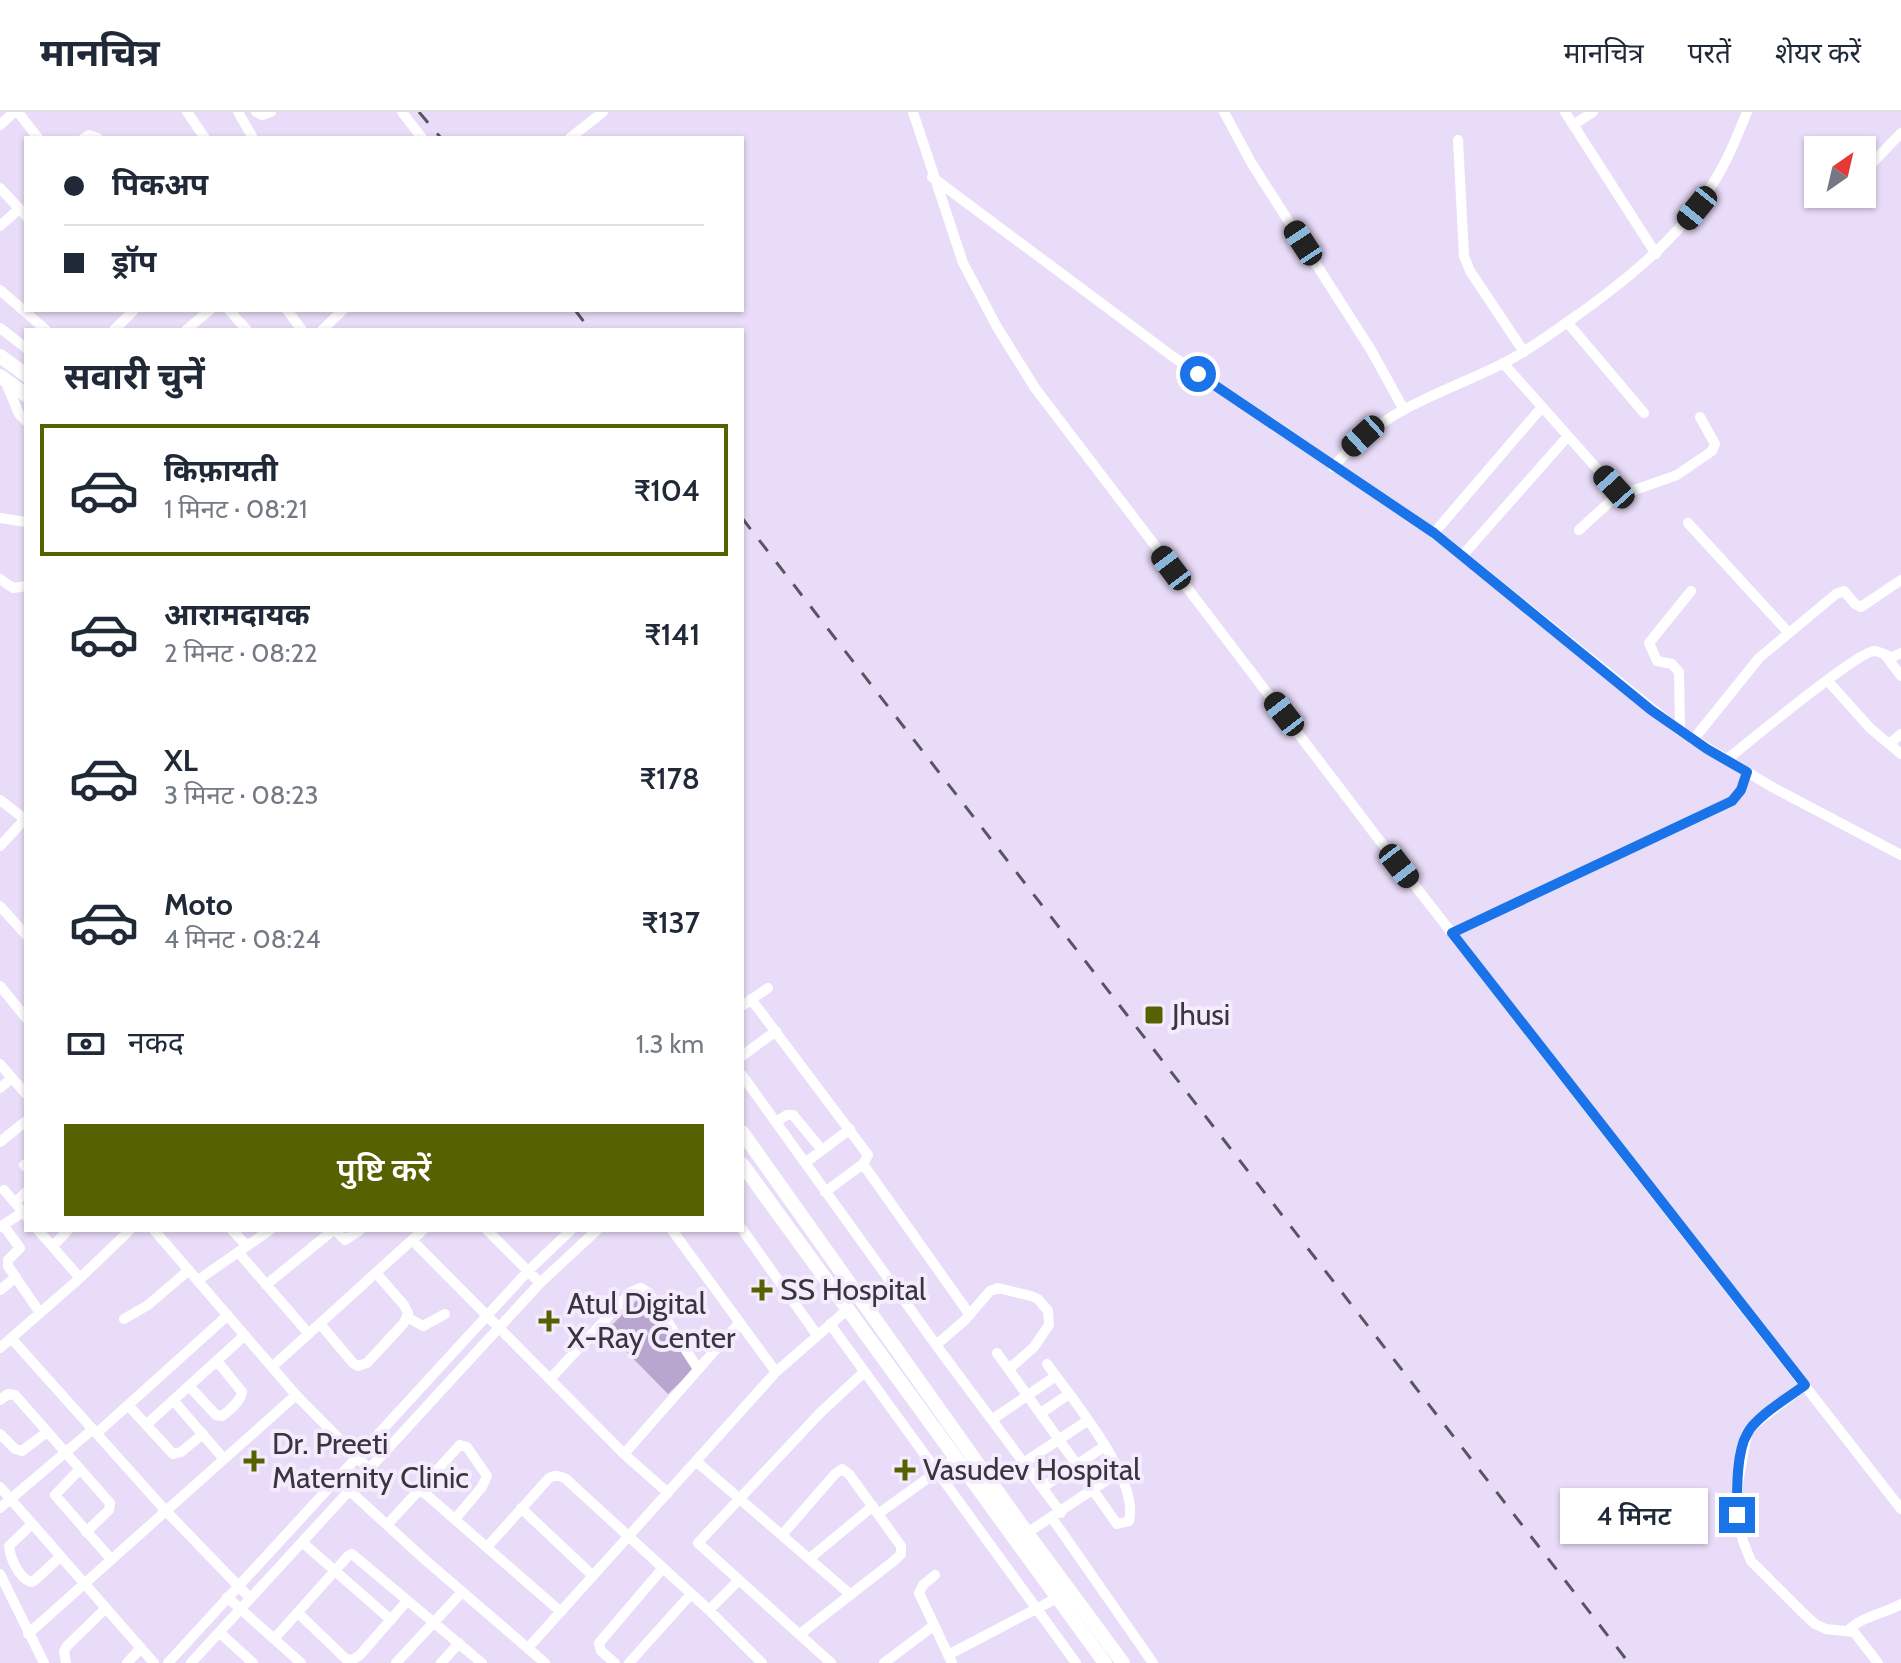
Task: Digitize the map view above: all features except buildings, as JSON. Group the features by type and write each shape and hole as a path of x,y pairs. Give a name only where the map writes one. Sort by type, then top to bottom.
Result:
{"highway":[{"path":"0,356 24,374"},
{"path":"3,379 24,394"},
{"path":"744,1132 1123,1663"},
{"path":"744,1167 1105,1663"}],"street":[{"path":"0,125 16,112 36,136"},
{"path":"187,112 204,136"},
{"path":"238,112 252,136"},
{"path":"256,112 262,115 271,112"},
{"path":"402,112 420,136"},
{"path":"573,136 603,112"},
{"path":"913,112 932,177 968,274 1035,388 1452,933 1901,1509"},
{"path":"1224,112 1252,164 1371,350 1403,408"},
{"path":"1565,112 1656,254"},
{"path":"1573,125 1593,112"},
{"path":"1333,467 1363,436 1403,408 1524,352 1656,254 1688,219 1711,187 1747,112"},
{"path":"1876,159 1901,133"},
{"path":"1458,140 1464,256 1470,271 1524,352"},
{"path":"932,177 1172,356 1434,533 1680,731 1747,772 1901,855"},
{"path":"0,188 22,212 0,226"},
{"path":"0,290 24,311"},
{"path":"25,312 44,328"},
{"path":"116,328 132,312"},
{"path":"188,328 208,312"},
{"path":"231,312 245,328"},
{"path":"328,312 335,318"},
{"path":"324,328 341,312"},
{"path":"1567,322 1644,413"},
{"path":"0,328 24,346"},
{"path":"1503,363 1614,487 1615,497"},
{"path":"3,379 24,419"},
{"path":"1434,533 1542,407"},
{"path":"1579,530 1615,497 1677,475 1712,451 1715,444 1700,417"},
{"path":"1463,555 1568,436"},
{"path":"0,518 24,522"},
{"path":"1688,523 1788,632"},
{"path":"0,579 13,588 24,586"},
{"path":"1693,740 1752,666 1788,632 1840,592 1847,592 1861,607 1901,580"},
{"path":"1680,731 1679,672 1672,664 1657,661 1649,643 1691,591"},
{"path":"1726,760 1827,680 1870,652 1892,657 1901,653"},
{"path":"1886,656 1901,676"},
{"path":"1827,680 1870,728 1901,754"},
{"path":"1889,744 1901,734"},
{"path":"1452,933 1732,801 1741,790 1747,772"},
{"path":"0,800 24,818"},
{"path":"0,846 24,822"},
{"path":"1,911 24,930"},
{"path":"0,986 24,1016"},
{"path":"768,988 747,1003 776,1031 868,1155 863,1164 825,1192"},
{"path":"17,1007 24,1001"},
{"path":"744,1055 776,1031"},
{"path":"0,1064 24,1092"},
{"path":"0,1088 12,1078"},
{"path":"744,1078 936,1345 1043,1487 1054,1517 1153,1663"},
{"path":"776,1122 793,1115 822,1150"},
{"path":"0,1142 24,1123"},
{"path":"805,1163 850,1129"},
{"path":"863,1164 970,1315"},
{"path":"4,1190 21,1210 2,1226 20,1248 7,1262 40,1313"},
{"path":"40,1232 80,1278"},
{"path":"53,1246 66,1232"},
{"path":"0,1348 128,1232"},
{"path":"156,1232 296,1395 370,1470"},
{"path":"233,1232 266,1285 309,1334"},
{"path":"198,1280 267,1232"},
{"path":"266,1285 331,1232"},
{"path":"337,1232 345,1240 357,1232"},
{"path":"272,1367 421,1232"},
{"path":"489,1232 540,1283"},
{"path":"168,1663 487,1315 569,1232"},
{"path":"191,1663 540,1283 595,1232"},
{"path":"673,1232 776,1372"},
{"path":"744,1232 817,1335"},
{"path":"412,1240 624,1454 668,1493"},
{"path":"124,1319 148,1305 189,1270"},
{"path":"376,1273 404,1305 407,1317 423,1326 445,1314"},
{"path":"0,1290 16,1277"},
{"path":"550,1379 631,1292 641,1288 649,1293 698,1369"},
{"path":"936,1345 995,1288 1031,1296 1043,1304 1050,1319 1047,1331 1009,1369"},
{"path":"528,1648 776,1372 848,1309"},
{"path":"0,1508 128,1405 228,1315"},
{"path":"321,1325 353,1363 363,1365 407,1317"},
{"path":"624,1454 739,1323"},
{"path":"830,1324 1076,1663"},
{"path":"146,1425 245,1335"},
{"path":"11,1338 165,1510 250,1598"},
{"path":"997,1353 1077,1465"},
{"path":"189,1386 216,1415 219,1417 226,1413 242,1392 217,1361"},
{"path":"1047,1364 1105,1446 1119,1472 1129,1521 1124,1524 1115,1522 1093,1490"},
{"path":"831,1663 698,1543 820,1413 864,1372"},
{"path":"993,1419 1056,1376"},
{"path":"1805,1385 1747,1433 1738,1484 1737,1515 1743,1541 1751,1561 1815,1624 1826,1629 1849,1630 1859,1636 1878,1663"},
{"path":"0,1400 8,1394 15,1395 111,1507 86,1532"},
{"path":"1041,1413 1069,1394"},
{"path":"28,1634 296,1395"},
{"path":"173,1400 224,1459"},
{"path":"128,1405 173,1454 181,1452 203,1434"},
{"path":"1025,1462 1087,1421"},
{"path":"0,1434 15,1449 22,1451 47,1432"},
{"path":"387,1525 460,1445 467,1447 487,1476 482,1487 455,1519"},
{"path":"1043,1487 1105,1446"},
{"path":"809,1559 875,1510 956,1458"},
{"path":"697,1462 851,1595"},
{"path":"80,1469 55,1495 110,1558"},
{"path":"782,1535 842,1469 900,1542 902,1550 895,1560 800,1634"},
{"path":"1031,1531 1119,1472"},
{"path":"487,1547 549,1478 560,1477 709,1610 762,1663"},
{"path":"0,1487 154,1663"},
{"path":"420,1489 561,1612"},
{"path":"350,1491 545,1663"},
{"path":"521,1508 593,1576"},
{"path":"32,1524 9,1546 9,1552 24,1579 35,1580 60,1557"},
{"path":"302,1542 391,1620"},
{"path":"274,1639 348,1556 356,1555 482,1663"},
{"path":"615,1663 601,1651 599,1643 662,1569"},
{"path":"0,1574 44,1663"},
{"path":"935,1575 919,1593 950,1659 1057,1598"},
{"path":"709,1610 739,1580"},
{"path":"396,1663 462,1592"},
{"path":"629,1663 691,1594"},
{"path":"227,1597 301,1663"},
{"path":"298,1613 346,1659 352,1660 360,1655 407,1601"},
{"path":"0,1609 13,1604"},
{"path":"1849,1630 1855,1623 1901,1604"},
{"path":"66,1663 64,1651 67,1646 105,1609"},
{"path":"884,1663 933,1626"},
{"path":"219,1632 251,1662"},
{"path":"441,1663 459,1643"},
{"path":"127,1663 141,1648"}],"shaded area":[{"path":"641,1296 671,1326 695,1368 668,1394 606,1331"}],"railway":[{"path":"419,112 439,136"},
{"path":"576,312 588,328"},
{"path":"744,521 1629,1663"}],"place":[{"name":"Jhusi","path":"1154,1015"},
{"name":"SS Hospital","path":"762,1290"},
{"name":"Atul Digital X-Ray Center","path":"549,1321"},
{"name":"Dr. Preeti Maternity Clinic","path":"254,1461"},
{"name":"Vasudev Hospital","path":"905,1470"}],"route":[{"path":"1198,374 1434,533 1651,710 1747,772 1741,790 1732,801 1452,933 1805,1385 1747,1433 1738,1484 1737,1515"}]}
